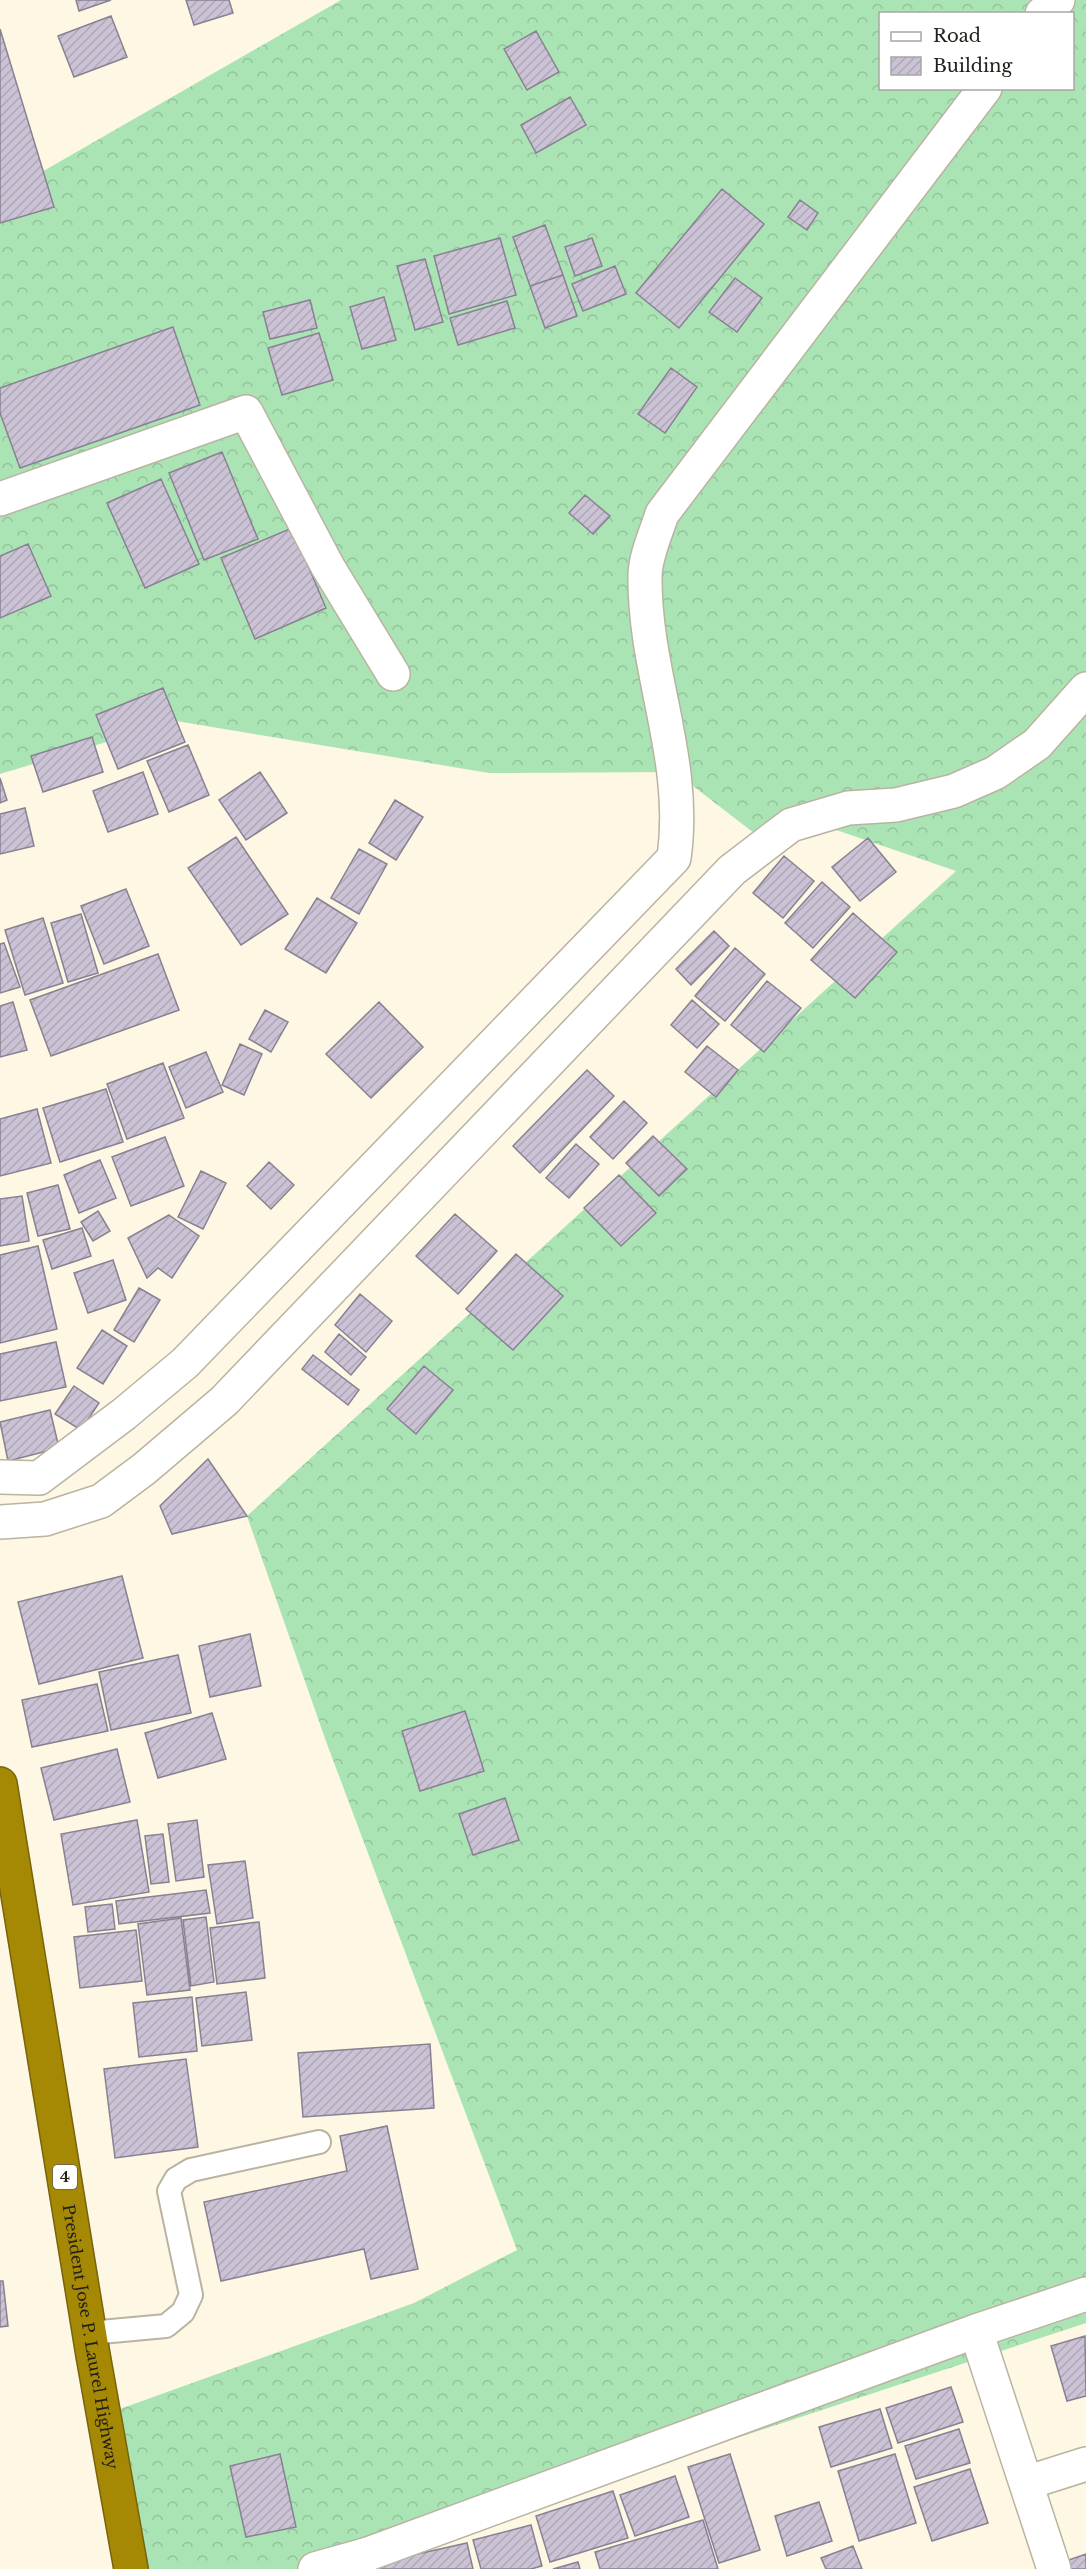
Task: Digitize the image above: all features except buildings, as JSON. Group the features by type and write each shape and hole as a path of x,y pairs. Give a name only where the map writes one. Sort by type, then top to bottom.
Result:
{"highway":[{"name":"President Jose P. Laurel Highway","path":"0,1784 131,2569"}],"street":[{"path":"1043,12 1058,0"},
{"path":"0,1477 39,1479 124,1414 185,1363 674,858 678,830 676,776 648,629 645,574 662,514 983,90"},
{"path":"0,499 246,412 328,567 393,674"},
{"path":"0,1522 45,1519 101,1501 144,1469 224,1401 714,892 732,870 791,825 848,808 897,805 954,791 995,774 1037,744 1086,689"},
{"path":"674,858 714,892"},
{"path":"315,2569 368,2554 976,2331 1086,2294"},
{"path":"976,2331 1054,2569"},
{"path":"1026,2483 1086,2464"}],"lane":[{"path":"90,2333 166,2326 183,2312 191,2295 169,2191 176,2179 191,2170 319,2142"}],"green space":[{"path":"341,0 1086,0 1086,2323 606,2481 311,2569 132,2569 106,2414 414,2303 517,2250 327,1744 247,1516 956,871 807,820 767,843 675,772 489,773 176,721 0,774 0,196"}]}
